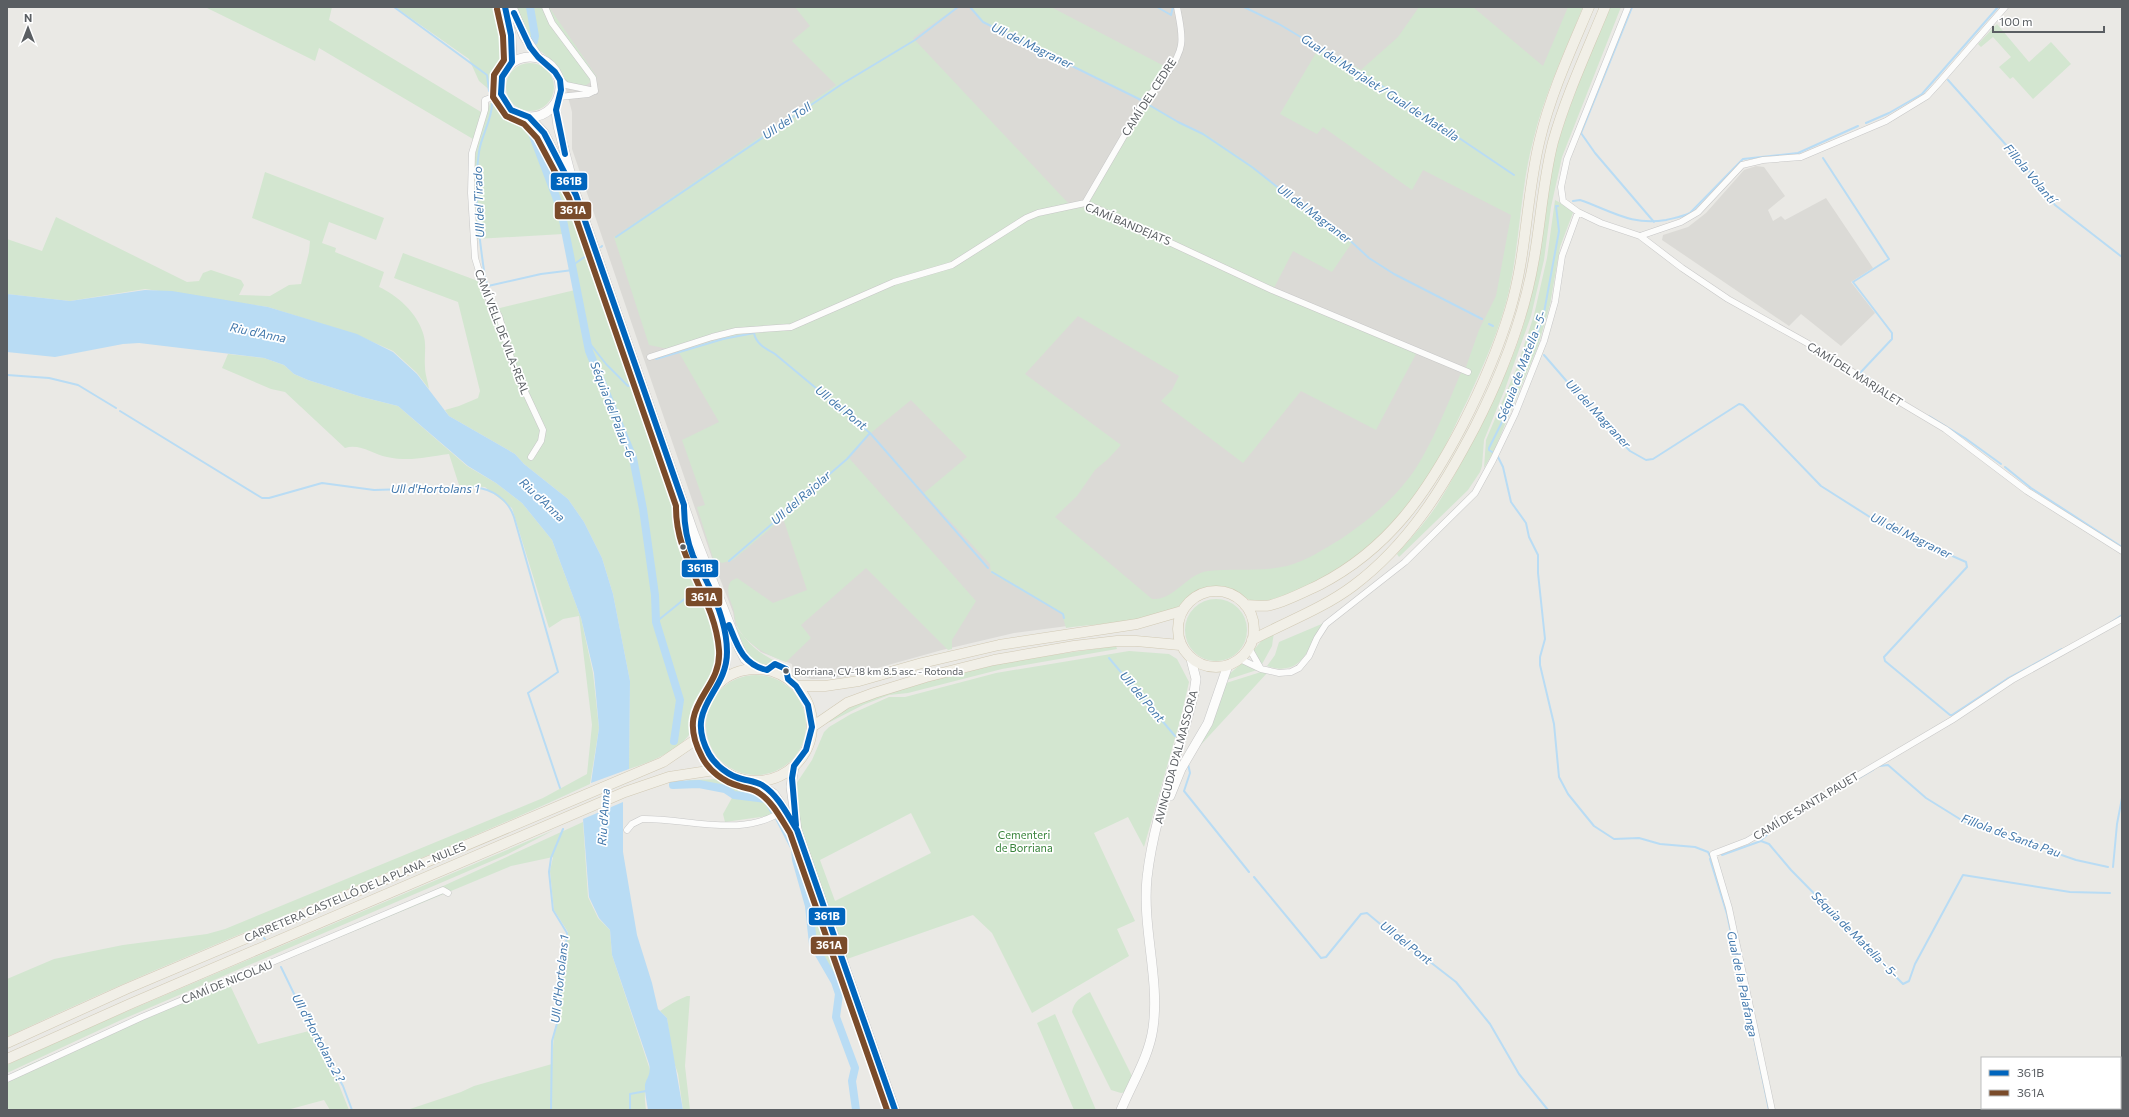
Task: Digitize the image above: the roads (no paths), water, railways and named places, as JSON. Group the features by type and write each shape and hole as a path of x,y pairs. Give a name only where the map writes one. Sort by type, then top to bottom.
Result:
{"main road":[{"path":"505,7 511,35 512,62 502,77 501,94 511,110 529,117 544,133 576,195"},
{"path":"512,7 524,36 538,57 552,66 558,78 561,88 557,101 558,126 576,195 694,534 739,648 745,659 756,669"},
{"path":"1245,606 1271,605 1304,592 1339,574 1382,541 1404,519 1425,492 1444,461 1496,352 1510,309 1523,255 1532,175 1540,138 1550,106 1589,7"},
{"path":"1250,644 1309,612 1352,586 1387,557 1414,528 1437,497 1455,466 1504,363 1522,312 1534,259 1546,177 1553,143 1564,109 1605,7"},
{"path":"512,62 527,57 538,57"},
{"path":"529,117 544,114 557,101"},
{"path":"694,534 726,644 727,662 721,682"},
{"path":"1209,592 1229,594 1245,606 1253,622 1250,644 1240,659 1228,665 1208,667 1191,659 1180,645 1177,628 1182,611 1193,598 1209,592"},
{"path":"796,686 824,686 858,681 929,661 999,645 1137,624 1182,611"},
{"path":"812,727 847,703 874,693 926,676 994,660 1074,646 1117,641 1136,640 1180,645"},
{"name":"AVINGUDA D'ALMASSORA","path":"1121,1110 1149,1045 1153,1030 1154,995 1147,916 1147,878 1156,832 1194,694 1196,679 1191,659"},
{"name":"AVINGUDA D'ALMASSORA","path":"1156,832 1181,769 1208,723 1228,665"},
{"path":"756,669 778,674 796,686 808,705 812,727 806,750 794,766 774,778 754,781 743,779 722,769 708,754 701,736 700,724 704,706 712,690 721,682 737,672 756,669"},
{"name":"CARRETERA CASTELLÓ DE LA PLANA - NULES","path":"7,1043 133,986 663,762 701,736"},
{"path":"794,766 791,787 797,830 895,1110"},
{"name":"CARRETERA CASTELLÓ DE LA PLANA - NULES","path":"7,1059 130,1004 625,792 669,777 722,769"},
{"path":"754,781 774,794 797,830"}],"street":[{"path":"545,7 552,22 593,78 595,91"},
{"name":"CAMÍ DEL CEDRE","path":"1085,203 1145,100 1155,90 1179,52 1181,41 1177,7"},
{"name":"CAMÍ DEL MARJALET","path":"1628,7 1567,159 1560,193 1563,201 1578,212 1601,223 1640,236 1728,299 1819,350 1898,401 1945,429 2027,491 2122,551"},
{"path":"1640,236 1681,222 1698,212 1742,165 1763,160 1801,157 1886,121 1911,107 1927,96 2005,7"},
{"path":"558,78 566,84 595,91"},
{"path":"557,101 595,91"},
{"name":"CAMÍ VELL DE VILA-REAL","path":"501,94 485,100 485,110 472,154 471,193 475,258 486,294 499,316 514,368 544,430 541,441 531,457"},
{"name":"CAMÍ BANDEJATS","path":"650,357 731,332 791,327 882,287 952,265 1026,218 1085,203 1272,290 1468,372"},
{"path":"1240,659 1262,669 1279,673 1291,672 1299,668 1309,656 1317,638 1326,624 1405,562 1475,492 1493,460 1512,420 1544,341 1555,302 1562,256 1578,212"},
{"name":"CAMÍ DE SANTA PAUET","path":"1772,1110 1729,908 1713,854 1747,841 1952,720 2012,680 2122,619"},
{"path":"1250,644 1262,669"},
{"path":"627,830 632,824 642,819 717,826 754,822 772,818 784,810"},
{"name":"CAMÍ DE NICOLAU","path":"7,1079 142,1017 443,890 448,893"}],"water":[{"name":"Riu d'Anna","path":"145,290 172,291 268,307 357,334 393,352 417,374 449,416 515,454 524,464 568,499 584,522 602,558 613,594 630,681 629,769 591,783 599,728 594,673 581,618 552,540 522,503 496,483 468,466 398,406 362,397 308,380 294,374 284,365 264,358 139,343 123,344 55,357 7,352 7,294 70,301"},
{"name":"Riu d'Anna","path":"623,802 623,852 637,935 652,983 658,1009 667,1018 683,1110 648,1110 645,1085 650,1072 649,1064 612,955 610,930 599,918 589,897 583,819"}],"waterway":[{"name":"Ull del Tirado","path":"394,7 487,75 489,91"},
{"name":"Séquia del Palau -6-","path":"530,7 535,36 534,41"},
{"name":"Ull del Toll","path":"616,237 842,84 915,40 958,7"},
{"name":"Ull del Magraner","path":"970,7 983,22 1141,100"},
{"path":"1157,7 1171,15 1173,7"},
{"name":"Gual del Marjalet / Gual de Matella","path":"1244,7 1279,24 1379,84 1514,175"},
{"path":"1632,7 1581,133 1595,153 1654,222"},
{"name":"Séquia de Matella - 5-","path":"1866,123 1889,113 1922,94 1998,7"},
{"name":"Fillola Volantí","path":"1948,80 2024,165 2055,205 2122,257"},
{"name":"Ull del Tirado","path":"492,104 492,110 480,146 477,168 479,231 485,278 488,286 541,274 573,270"},
{"name":"Ull del Magraner","path":"1149,105 1178,122 1203,134 1252,167 1295,201 1343,234 1369,258 1394,274 1482,319"},
{"name":"Séquia de Matella - 5-","path":"1573,201 1580,200 1622,216 1642,221 1666,220 1684,216 1690,213 1743,159 1798,153 1858,126"},
{"name":"Séquia del Palau -6-","path":"532,133 561,210 589,351 633,458 643,509 655,595 656,622 680,700 674,741"},
{"path":"1823,158 1889,259 1853,282 1892,333 1892,339 1860,373 1879,385"},
{"name":"Séquia de Matella - 5-","path":"1492,452 1489,448 1505,416 1543,318 1559,231 1556,206 1558,206"},
{"name":"Ull del Toll","path":"573,265 590,253"},
{"name":"Ull del Magraner","path":"1489,324 1493,326"},
{"name":"Ull del Pont","path":"656,359 723,339 754,333 755,337 762,346 775,354 870,433 988,568"},
{"name":"Ull del Pont","path":"588,345 591,345 606,364 628,386 635,384"},
{"name":"Ull del Magraner","path":"1544,355 1608,429 1630,451 1646,460 1653,459 1739,404 1743,405 1821,486 1884,526 1966,562 1967,567 1884,657 1885,661 1950,715 2007,679 2062,649"},
{"name":"Ull d'Hortolans 1","path":"7,375 49,378 78,385 116,408"},
{"name":"Ull d'Hortolans 1","path":"120,411 262,498 269,498 322,483 374,490 474,487 487,490 503,500 508,505 514,517 558,672 528,693 560,788"},
{"path":"1929,416 1965,438 2001,464"},
{"name":"Ull del Rajolar","path":"729,561 847,459 870,433"},
{"name":"Séquia de Matella - 5-","path":"1498,457 1503,467 1511,502 1526,523 1529,537 1538,555 1538,573 1545,639 1540,657 1540,665 1554,724 1559,777 1568,794 1594,826 1614,839 1639,838 1660,844 1695,847 1708,852 1711,858"},
{"path":"2005,467 2031,488 2122,547"},
{"name":"Ull del Pont","path":"992,572 1063,614 1064,618"},
{"name":"Ull del Rajolar","path":"656,622 698,588"},
{"name":"Ull del Magraner","path":"2110,623 2122,615"},
{"name":"Ull del Pont","path":"1109,658 1175,736"},
{"name":"Ull del Pont","path":"1188,764 1190,773 1184,791 1249,872"},
{"name":"Fillola de Santa Pau","path":"1880,766 1888,765 1926,798 1963,821 2076,860 2108,867"},
{"name":"Fillola de Santa Pau","path":"1761,841 1794,816 1873,770"},
{"name":"Séquia del Palau -6-","path":"673,785 699,784 725,789 734,795 767,799 774,811"},
{"name":"Fillola de Santa Pau","path":"2113,867 2117,824 2122,798"},
{"name":"Séquia del Palau -6-","path":"779,818 795,849 796,860 809,906 813,944 835,982 839,994 836,1017 855,1068 852,1081 856,1110"},
{"name":"Ull d'Hortolans 1","path":"551,1110 552,1041 558,1020 567,933 553,910 549,872 551,858 563,829"},
{"name":"Séquia de Matella - 5-","path":"1722,855 1761,841 1769,844 1791,870 1903,984 1909,981 1915,964 1963,875 2070,892 2110,893"},
{"name":"Gual de la Palafanga","path":"1710,859 1727,914 1738,966"},
{"name":"Ull del Pont","path":"1254,877 1321,958 1326,957 1361,914 1367,913 1397,938 1456,982 1490,1024 1519,1074 1548,1110"},
{"name":"Ull d'Hortolans 2 ?","path":"281,967 316,1039 343,1086 352,1110"},
{"name":"Gual de la Palafanga","path":"1745,995 1769,1110"},
{"path":"630,1110 630,1094 647,1092"}],"place":[{"name":"Borriana, CV-18 km 8.5 asc. - Rotonda","path":"786,671"}],"park label":[{"name":"Cementeri de Borriana","path":"1024,841"}]}
